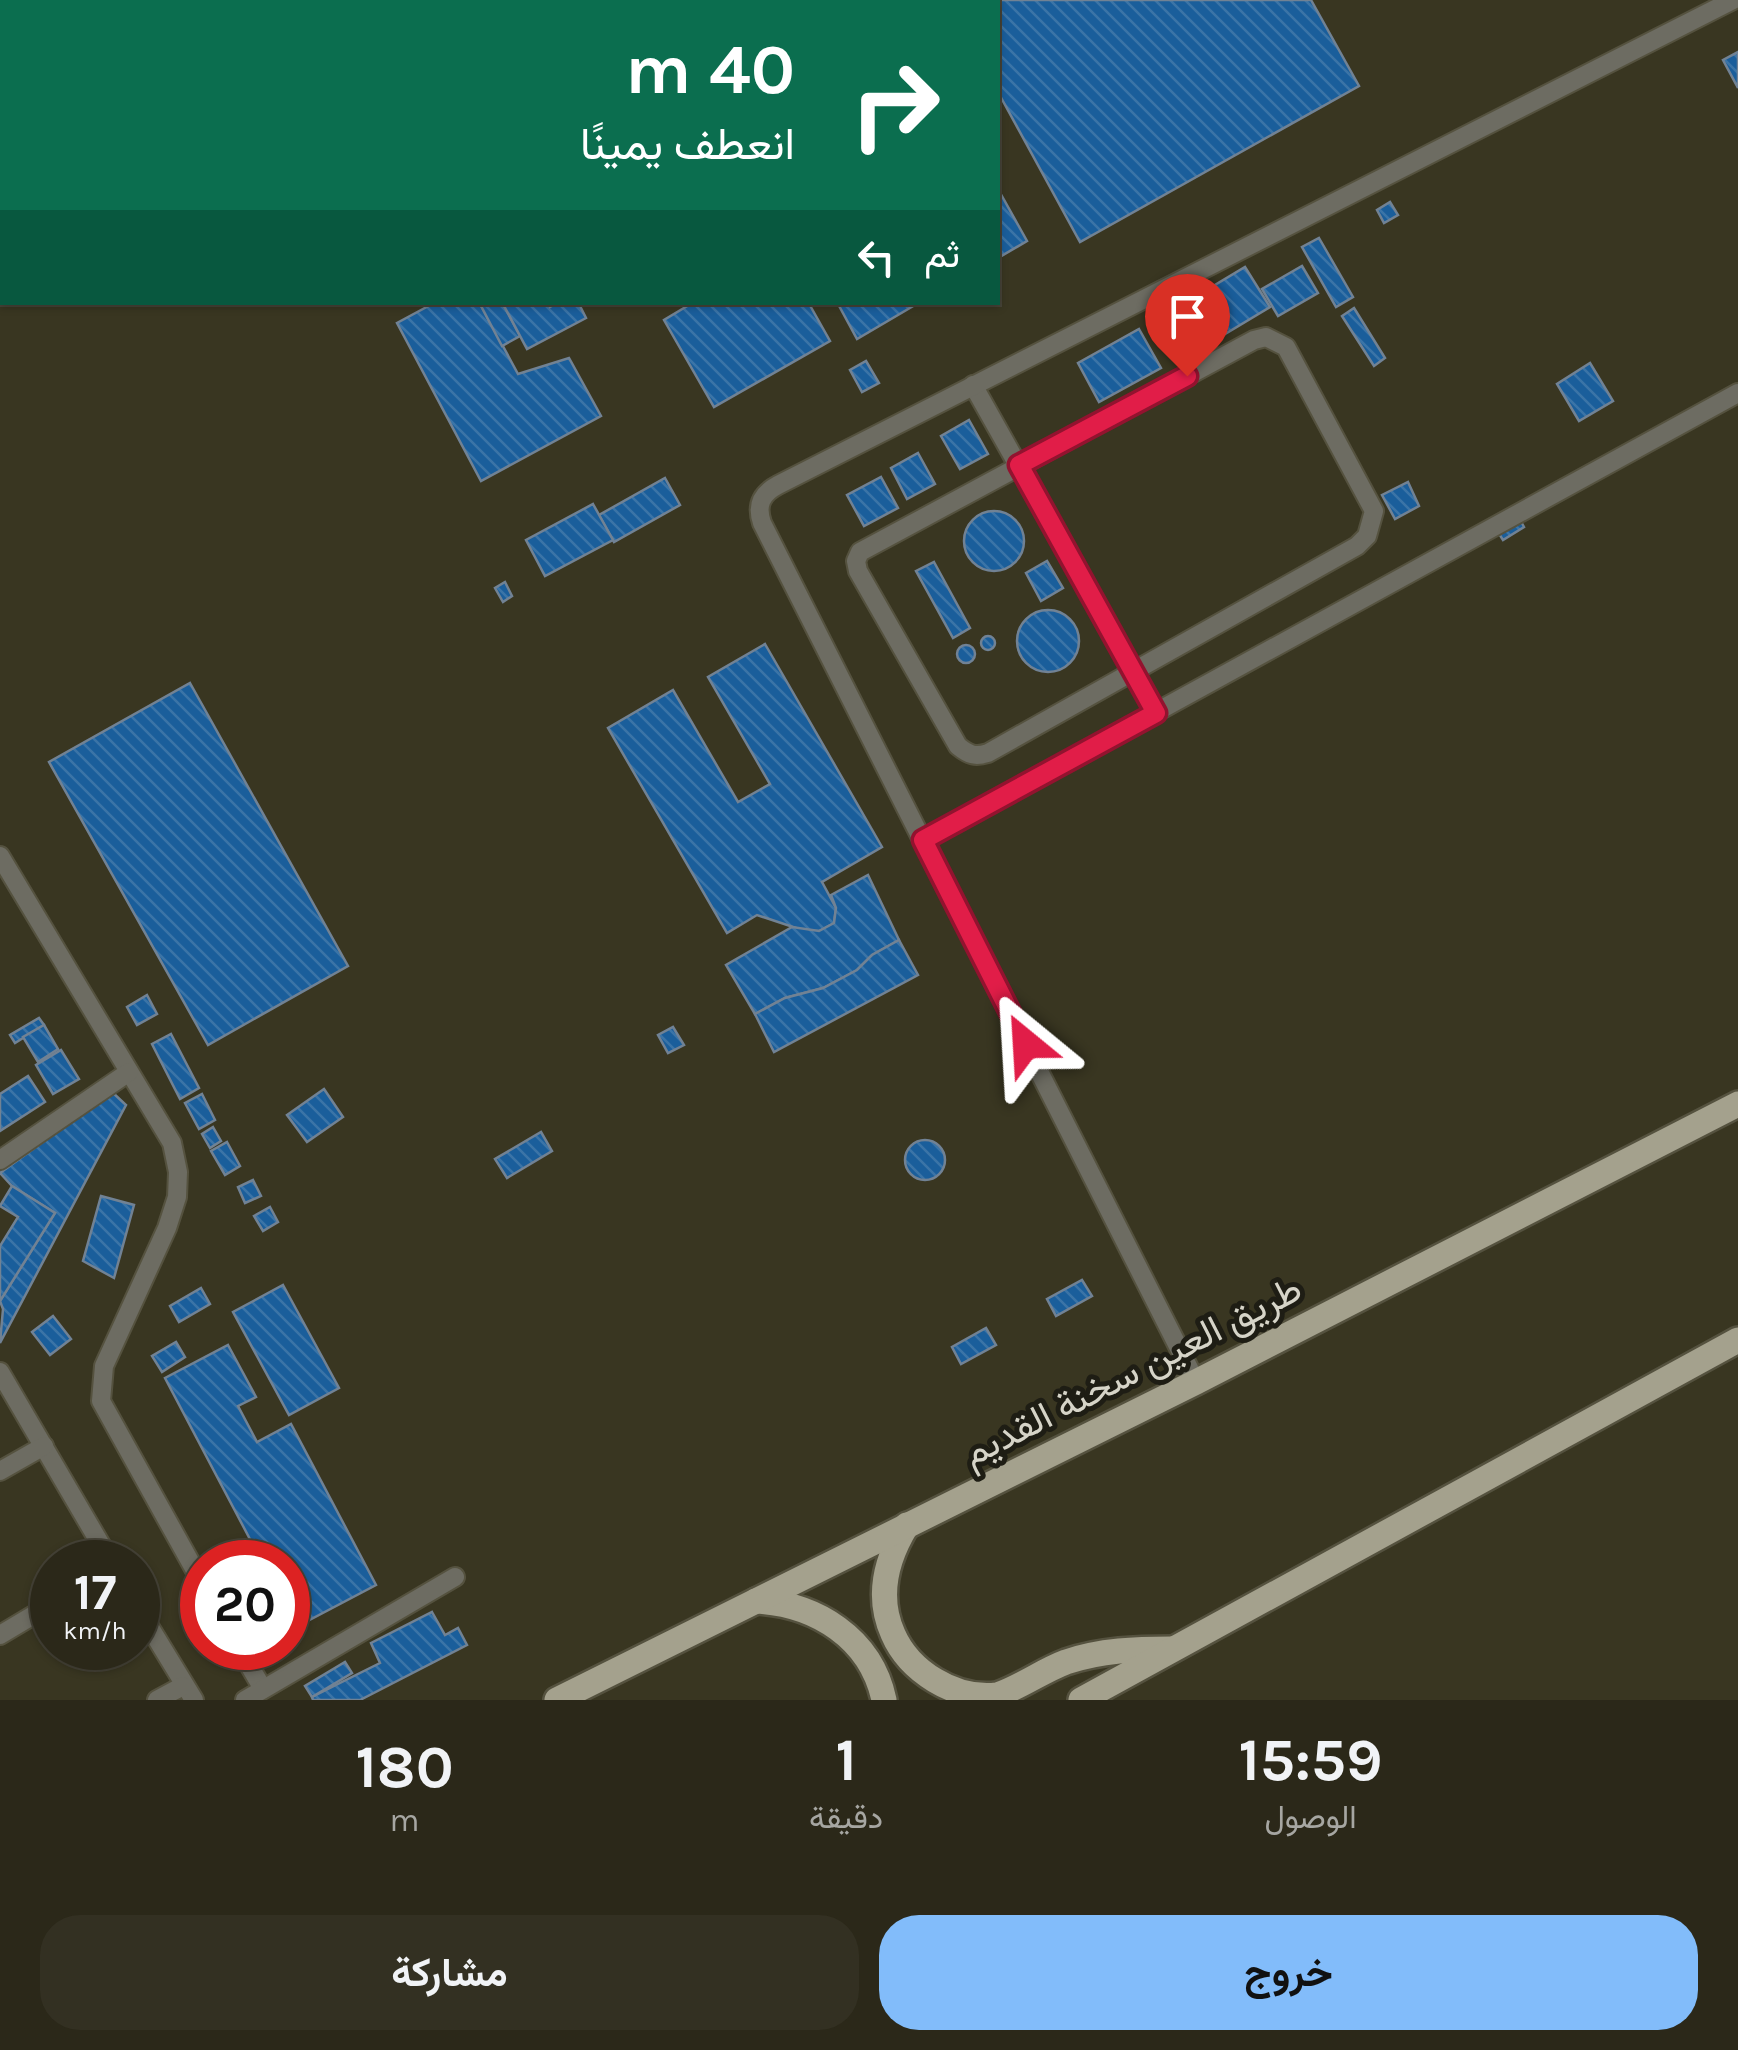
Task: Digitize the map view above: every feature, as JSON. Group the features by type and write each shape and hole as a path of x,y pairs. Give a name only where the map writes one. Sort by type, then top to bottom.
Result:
{"main road":[{"name":"طريق العين سخنة القديم","path":"557,1700 1196,1382 1738,1104"},
{"path":"1081,1700 1738,1340"},
{"path":"906,1525 887,1566 886,1611 903,1652 932,1681 949,1691 982,1698 1069,1661 1104,1653 1176,1649"},
{"path":"755,1601 803,1608 844,1632 874,1671 884,1700"}],"lane":[{"path":"1196,1382 758,512 760,500 767,490 1732,0"},
{"path":"1266,337 1286,347 1374,511 1367,536 1357,546 988,753 976,756 958,746 858,572 856,562 868,546 1019,465 1266,337"},
{"path":"974,385 1156,713"},
{"path":"923,840 1738,392"},
{"path":"0,856 172,1143 178,1172 176,1197 167,1228 104,1366 101,1401 180,1543"},
{"path":"0,1160 130,1072"},
{"path":"0,1372 98,1540"},
{"path":"0,1471 44,1446"},
{"path":"245,1700 455,1576"},
{"path":"0,1635 30,1617"},
{"path":"157,1700 188,1693 160,1645"},
{"path":"252,1670 263,1689"}],"building":[{"path":"1000,0 1311,0 1359,86 1080,242 1000,96"},
{"path":"1738,52 1738,88 1723,60"},
{"path":"1000,193 1027,241 1000,257"},
{"path":"1390,202 1398,215 1384,223 1377,210"},
{"path":"1319,238 1353,297 1336,307 1302,247"},
{"path":"1302,266 1318,293 1278,316 1262,289"},
{"path":"1245,267 1270,307 1225,334 1200,294"},
{"path":"430,305 481,305 518,374 569,358 601,416 481,481 397,323"},
{"path":"481,305 504,305 520,336 502,346"},
{"path":"504,305 580,305 586,318 527,349"},
{"path":"689,305 810,305 830,341 714,407 664,320"},
{"path":"839,305 915,305 857,339"},
{"path":"1354,308 1385,358 1374,366 1342,316"},
{"path":"1139,329 1161,368 1099,402 1078,363"},
{"path":"866,361 879,383 862,392 850,370"},
{"path":"1590,363 1613,401 1579,421 1557,384"},
{"path":"969,420 988,454 960,469 941,436"},
{"path":"918,453 935,484 907,499 891,468"},
{"path":"881,477 898,508 864,526 847,495"},
{"path":"665,478 680,505 614,542 599,515"},
{"path":"1408,482 1419,506 1395,519 1382,495"},
{"path":"593,504 613,540 545,576 526,540"},
{"path":"994,511 1015,520 1024,541 1015,562 994,571 973,562 964,541 973,520"},
{"path":"1518,516 1524,527 1503,540 1496,529"},
{"path":"1047,561 1063,588 1041,601 1026,573"},
{"path":"934,562 970,628 953,638 916,571"},
{"path":"505,582 512,596 503,602 495,588"},
{"path":"1048,610 1070,619 1079,641 1070,663 1048,672 1026,663 1017,641 1026,619"},
{"path":"988,636 995,643 988,650 981,643"},
{"path":"765,644 882,847 822,882 836,908 834,923 819,931 805,931 757,915 727,933 608,728 673,690 738,802 770,784 708,677"},
{"path":"966,645 973,647 973,661 966,663 959,661 957,654 959,647"},
{"path":"190,683 348,966 208,1045 49,762"},
{"path":"868,875 899,940 823,988 785,998 755,1014 726,965 792,927 819,931 834,923 836,908 831,895"},
{"path":"899,940 918,975 774,1052 755,1014 785,998 823,988"},
{"path":"147,995 157,1014 137,1025 127,1007"},
{"path":"39,1018 44,1025 15,1043 10,1035"},
{"path":"44,1025 58,1049 38,1062 23,1037"},
{"path":"673,1027 684,1045 668,1053 658,1035"},
{"path":"171,1034 199,1088 180,1099 152,1044"},
{"path":"61,1050 79,1079 53,1094 36,1065"},
{"path":"28,1076 45,1102 0,1131 0,1094"},
{"path":"324,1089 343,1117 307,1142 287,1115"},
{"path":"112,1092 126,1105 0,1343 0,1301 55,1213 12,1186 0,1173"},
{"path":"202,1094 215,1120 199,1129 185,1103"},
{"path":"213,1127 221,1141 210,1148 202,1134"},
{"path":"541,1132 552,1151 507,1178 495,1159"},
{"path":"925,1140 939,1146 945,1160 939,1174 925,1180 911,1174 905,1160 911,1146"},
{"path":"227,1142 240,1166 225,1175 211,1151"},
{"path":"253,1180 261,1196 245,1203 238,1187"},
{"path":"12,1186 55,1213 0,1301 0,1246 18,1217 0,1206"},
{"path":"101,1196 134,1205 114,1278 83,1261"},
{"path":"270,1207 278,1222 263,1231 254,1216"},
{"path":"1082,1280 1092,1296 1056,1316 1047,1299"},
{"path":"283,1285 339,1388 289,1415 233,1312"},
{"path":"201,1288 210,1304 179,1322 170,1306"},
{"path":"53,1316 71,1339 50,1355 32,1332"},
{"path":"986,1328 996,1345 961,1364 952,1347"},
{"path":"176,1342 185,1357 162,1372 152,1356"},
{"path":"228,1345 256,1397 238,1406 257,1442 291,1424 376,1585 310,1620 310,1540 250,1540 165,1378"},
{"path":"432,1612 445,1635 458,1628 467,1645 360,1700 313,1700 312,1697 380,1663 371,1643"},
{"path":"345,1662 352,1673 312,1697 305,1686"}],"route":[{"path":"1026,1044 923,840 1156,713 1019,465 1187,376"}]}
